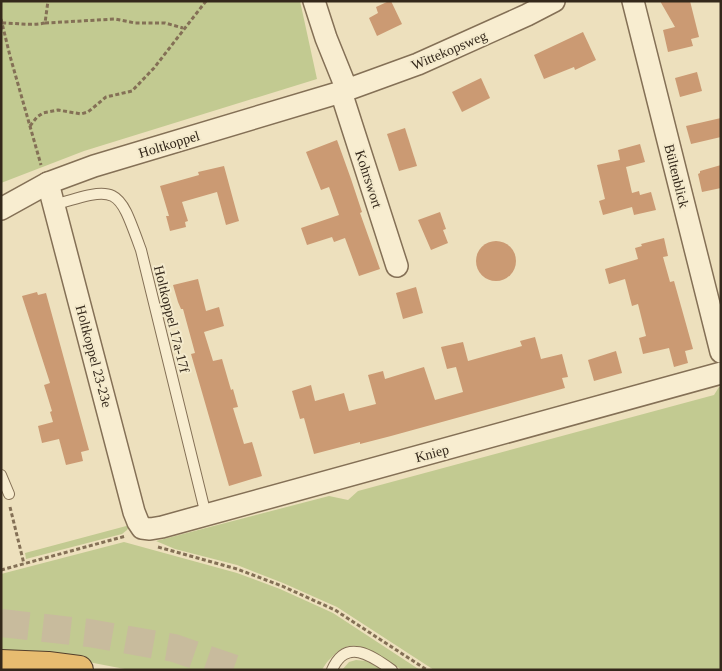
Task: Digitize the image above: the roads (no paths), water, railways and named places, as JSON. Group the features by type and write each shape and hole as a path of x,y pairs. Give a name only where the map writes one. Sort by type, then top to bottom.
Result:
{"highway":[{"path":"1,664 48,666 79,670"}],"street":[{"name":"Kohrswort","path":"314,1 344,91 397,266"},
{"name":"Wittekopsweg","path":"344,91 418,64 554,1"},
{"name":"Bültenblick","path":"632,1 721,352"},
{"name":"Holtkoppel","path":"1,209 48,183 94,166 344,91"},
{"name":"Holtkoppel 23-23e","path":"48,183 134,512 142,528"},
{"name":"Kniep","path":"142,528 162,527 721,373"}],"lane":[{"name":"Holtkoppel 17a-17f","path":"54,205 100,192 118,198 127,213 140,250 206,515"},
{"path":"1,475 8,494"},
{"path":"333,668 343,655 352,651 363,653 392,670"}],"tunnel":[{"path":"1,623 89,633 174,648 238,670"}]}
